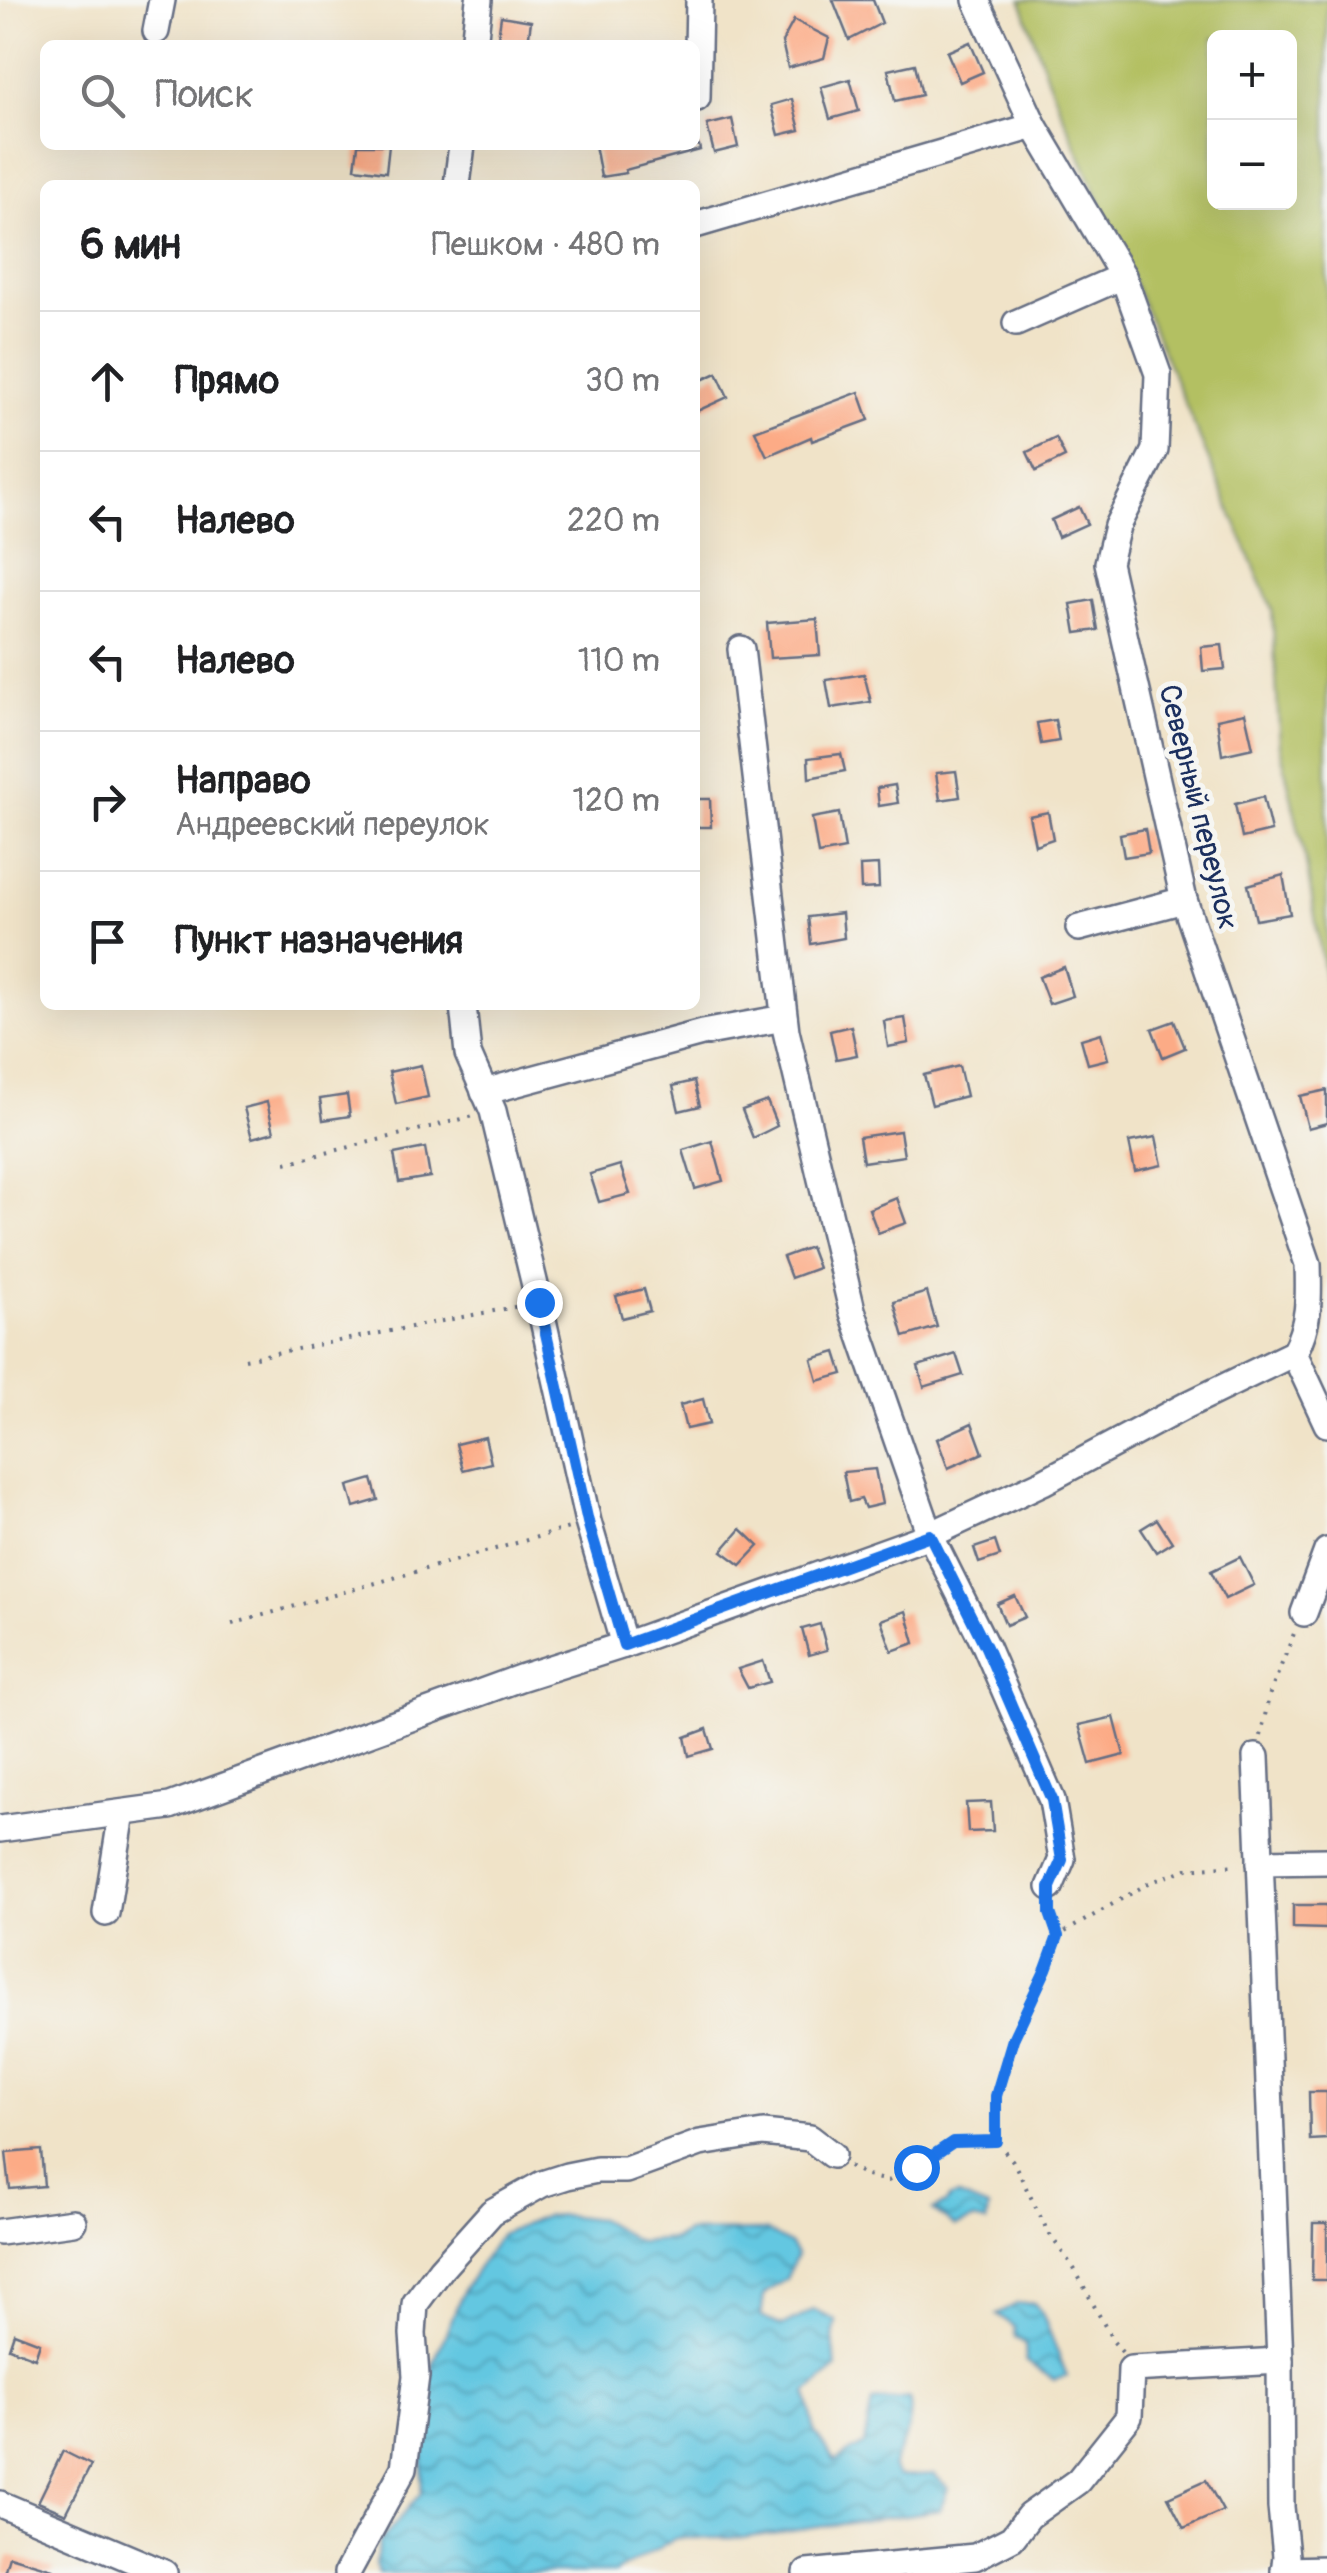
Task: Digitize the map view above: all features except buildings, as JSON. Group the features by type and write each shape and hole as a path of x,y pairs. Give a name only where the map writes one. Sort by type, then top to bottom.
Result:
{"street":[{"path":"156,31 162,0"},
{"path":"475,40 480,0"},
{"path":"699,40 700,0"},
{"name":"Северный переулок","path":"976,0 1034,126 1122,276 1158,374 1155,450 1117,526 1108,563 1184,900 1308,1264 1310,1305 1302,1338 1294,1352"},
{"path":"700,224 1034,126"},
{"path":"458,180 461,150"},
{"path":"1016,323 1122,276"},
{"path":"741,649 784,1018 852,1310 930,1535 986,1647 1052,1800 1062,1860 1050,1887"},
{"path":"1078,928 1184,900"},
{"path":"464,1010 468,1054 489,1102 588,1522 624,1645"},
{"path":"489,1102 702,1033 784,1018"},
{"path":"0,1829 170,1806 520,1678 624,1645 930,1535 1043,1482 1294,1352 1327,1424"},
{"path":"1304,1613 1327,1551"},
{"path":"1256,1757 1280,2361 1284,2572 1327,2569"},
{"path":"106,1912 122,1813"},
{"path":"1260,1862 1327,1860"},
{"path":"347,2573 404,2468 416,2376 415,2304 441,2268 492,2212 532,2189 567,2176 626,2170 700,2143 763,2133 810,2138 832,2155"},
{"path":"0,2232 73,2222"},
{"path":"807,2573 976,2558 1012,2538 1029,2516 1078,2481 1129,2417 1131,2370 1280,2361"},
{"path":"0,2504 164,2573"}],"path":[{"path":"286,1163 489,1102"},
{"path":"245,1359 539,1302"},
{"path":"232,1624 588,1522"},
{"path":"1256,1757 1269,1696 1304,1613"},
{"path":"1058,1936 1149,1882 1187,1869 1260,1862"},
{"path":"1050,1887 1050,1913 1058,1936 1013,2039 996,2096 996,2141 1012,2161 1048,2232 1075,2270 1113,2341 1130,2362 1131,2370"},
{"path":"832,2155 867,2176 888,2181 953,2142 996,2141"}],"green space":[{"path":"1021,0 1327,0 1327,991 1307,868 1280,746 1272,609 1048,80"}],"water":[{"path":"959,2196 988,2208 986,2223 973,2220 955,2227 933,2210"},
{"path":"545,2216 599,2219 639,2242 673,2239 686,2232 766,2231 791,2245 797,2255 786,2279 764,2294 761,2317 782,2326 814,2310 836,2321 836,2368 807,2393 815,2433 835,2461 864,2444 872,2402 909,2398 909,2425 892,2467 898,2476 934,2474 948,2488 940,2510 741,2538 676,2538 614,2573 379,2573 375,2564 380,2542 421,2493 425,2417 433,2364 465,2287 500,2235"},
{"path":"1034,2303 1042,2313 1067,2376 1054,2380 1026,2361 1025,2344 1015,2337 1015,2327 997,2314 1017,2304"}],"route":[{"path":"539,1302 588,1522 624,1645 930,1535 986,1647 1052,1800 1062,1860 1050,1887 1050,1913 1058,1936 1013,2039 996,2096 996,2141 953,2142 916,2167"}]}
